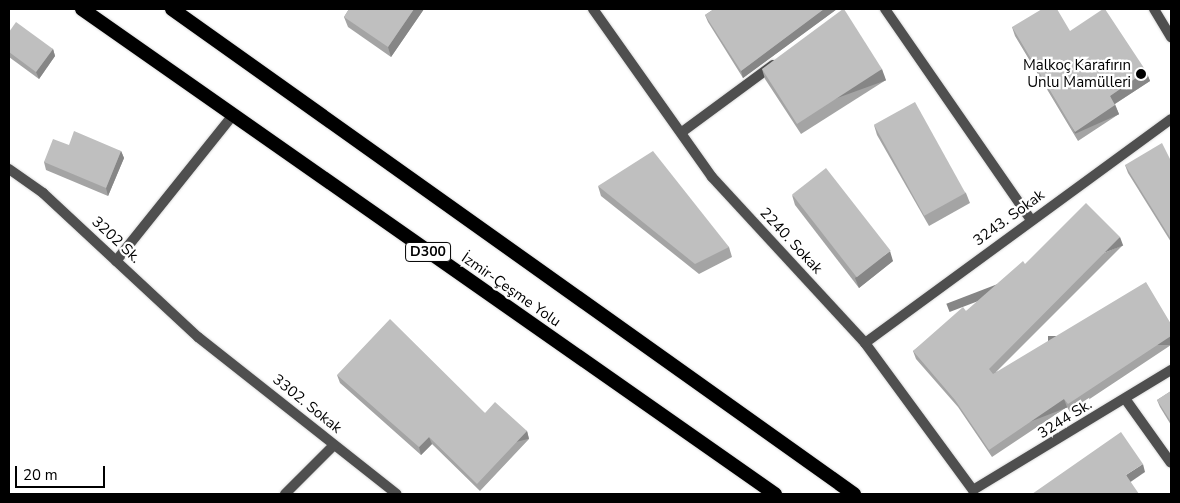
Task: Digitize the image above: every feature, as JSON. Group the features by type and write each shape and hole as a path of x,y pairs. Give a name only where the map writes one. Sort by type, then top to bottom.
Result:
{"highway":[{"name":"İzmir-Çeşme Yolu","path":"82,9 776,494"},
{"name":"İzmir-Çeşme Yolu","path":"172,9 854,494"}],"street":[{"name":"2240. Sokak","path":"593,9 682,132 712,177 865,343 973,490"},
{"path":"885,9 1031,220"},
{"path":"1154,9 1171,37"},
{"path":"682,132 785,56"},
{"path":"116,261 233,114"},
{"name":"3243. Sokak","path":"865,343 1171,119"},
{"name":"3202 Sk.","path":"9,169 43,193 198,337"},
{"name":"3302. Sokak","path":"198,337 397,494"},
{"name":"3244 Sk.","path":"973,490 1126,400 1171,370"},
{"path":"1126,400 1171,462"},
{"path":"285,494 334,445"}],"building":[{"path":"349,9 414,9 388,47 344,17"},
{"path":"714,9 824,9 741,71 705,15"},
{"path":"843,9 882,69 797,124 762,69"},
{"path":"1042,9 1057,9 1070,31 1105,9 1146,71 1110,96 1115,105 1075,132 1012,27"},
{"path":"16,22 53,49 36,72 9,52 9,32"},
{"path":"915,102 965,193 924,216 874,125"},
{"path":"74,131 121,151 106,188 44,162 53,139 69,145"},
{"path":"1162,143 1171,161 1171,239 1125,165"},
{"path":"653,151 729,247 695,264 598,186"},
{"path":"826,168 891,251 857,277 792,194"},
{"path":"1086,203 1120,237 989,369 993,374 1146,282 1171,324 1171,336 1068,404 1064,399 989,450 955,400 913,351 963,307 966,311 1023,261 1025,264"},
{"path":"390,319 485,413 495,402 527,431 477,484 429,437 419,447 337,375"},
{"path":"1171,391 1171,422 1157,400"},
{"path":"1121,432 1143,464 1126,475 1139,494 1032,494"}],"place":[{"name":"Malkoç Karafırın Unlu Mamülleri","path":"1141,74"}]}
